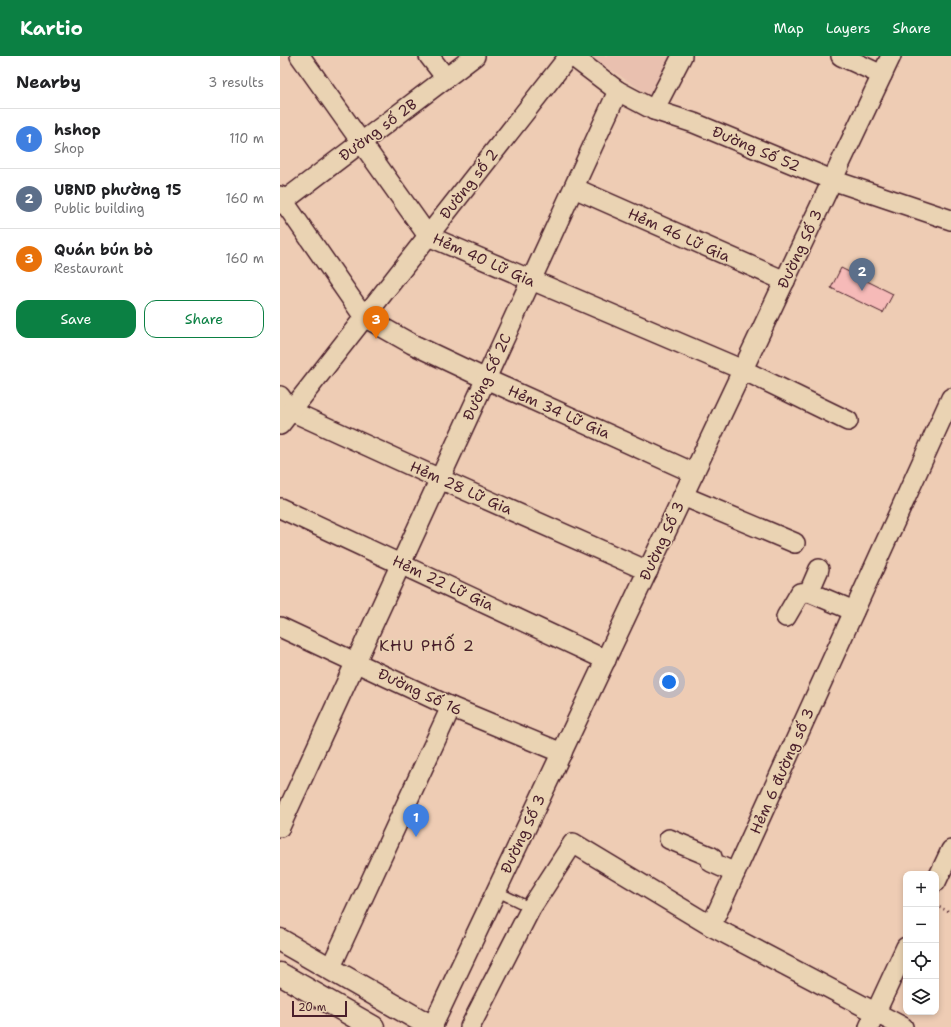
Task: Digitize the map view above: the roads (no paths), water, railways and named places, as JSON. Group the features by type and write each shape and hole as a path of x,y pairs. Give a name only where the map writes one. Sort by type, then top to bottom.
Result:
{"main road":[{"path":"280,940 432,1027"},
{"path":"280,974 373,1027"}],"street":[{"name":"Hẻm 40 Lữ Gia","path":"300,56 428,236 743,370 848,421"},
{"path":"429,56 446,78"},
{"name":"Đường số 2B","path":"281,200 362,142 475,56"},
{"name":"Đường số 2","path":"284,411 364,317 569,56"},
{"name":"Đường Số 52","path":"572,56 618,91 654,110 694,123 832,180 951,220"},
{"path":"654,110 682,56"},
{"path":"841,56 882,75"},
{"name":"Đường Số 3","path":"432,1027 891,56"},
{"name":"Đường Số 2C","path":"280,827 618,91"},
{"name":"Hẻm 46 Lữ Gia","path":"574,188 785,282"},
{"name":"Hẻm 34 Lữ Gia","path":"281,200 364,317 412,344 486,379 694,473"},
{"name":"Hẻm 6 đường số 3","path":"711,926 951,398"},
{"name":"Hẻm 28 Lữ Gia","path":"284,411 648,571"},
{"path":"683,496 794,542"},
{"name":"Hẻm 22 Lữ Gia","path":"280,508 606,660"},
{"path":"809,592 819,569"},
{"path":"786,617 800,594 809,592 854,611"},
{"name":"Đường Số 16","path":"280,627 451,707 562,753"},
{"path":"330,970 451,707"},
{"path":"669,838 712,857 711,862 736,873"},
{"path":"470,1027 531,908 573,843 711,926 873,1019 903,1027"},
{"path":"939,876 951,850"},
{"path":"873,1019 903,954"}],"lane":[{"path":"496,891 531,908"}],"place":[{"name":"UBND phường 15","path":"862,291"},
{"name":"Quán bún bò","path":"376,339"},
{"name":"hshop","path":"416,837"}],"district":[{"name":"KHU PHỐ 2","path":"427,645"}]}
